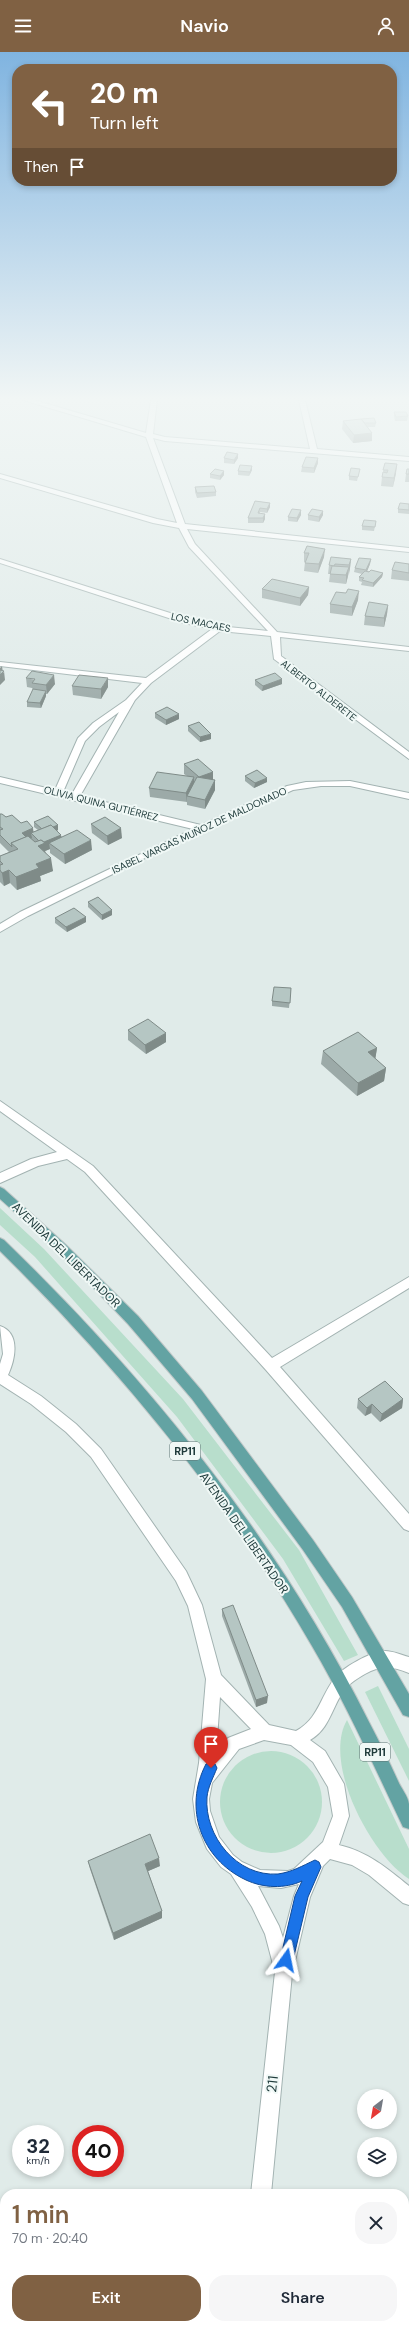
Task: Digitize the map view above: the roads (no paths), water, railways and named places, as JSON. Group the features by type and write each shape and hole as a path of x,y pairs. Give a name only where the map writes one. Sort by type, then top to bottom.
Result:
{"main road":[{"name":"AVENIDA DEL LIBERTADOR","path":"0,1192 62,1248 133,1320 197,1395 312,1551 347,1602 409,1709"},
{"name":"AVENIDA DEL LIBERTADOR","path":"0,1242 26,1267 101,1349 168,1427 244,1529 302,1615 341,1682 409,1821"}],"street":[{"path":"105,506 156,521 183,526 409,550"},
{"path":"173,506 192,545 274,633"},
{"name":"LOS MACAES","path":"0,561 158,613 218,628 409,649"},
{"path":"58,792 81,740 96,725 131,699 148,681 218,628"},
{"name":"ALBERTO ALDERETE","path":"274,633 277,641 277,657 288,667 409,756"},
{"path":"0,664 148,681"},
{"path":"75,797 131,699"},
{"name":"OLIVIA QUINA GUTIÉRREZ","path":"0,780 58,792 202,828"},
{"name":"ISABEL VARGAS MUÑOZ DE MALDONADO","path":"0,929 24,914 202,828 283,791 311,782 334,781 364,785 409,796"},
{"path":"0,1105 89,1169 271,1366 409,1524"},
{"path":"0,1178 35,1162 69,1154"},
{"path":"271,1366 409,1282"},
{"path":"0,1331 8,1346 10,1356 0,1377 36,1400 71,1428 96,1453 181,1576 195,1605 214,1679 206,1777 201,1797 202,1818 209,1838 221,1855 237,1869 256,1878 277,1880 297,1876 315,1867 330,1852 339,1833 343,1812 341,1791 332,1769 317,1751 298,1738 277,1732 265,1732 246,1736 229,1746 215,1759 206,1777"},
{"path":"298,1738 312,1732 320,1723 341,1682 381,1659 395,1660 409,1665"},
{"path":"214,1679 265,1732"},
{"path":"330,1852 355,1857 375,1868 409,1897"},
{"name":"211","path":"262,2189 283,1974 302,1896 315,1867"},
{"name":"211","path":"237,1869 258,1901 273,1932 283,1974"}]}
